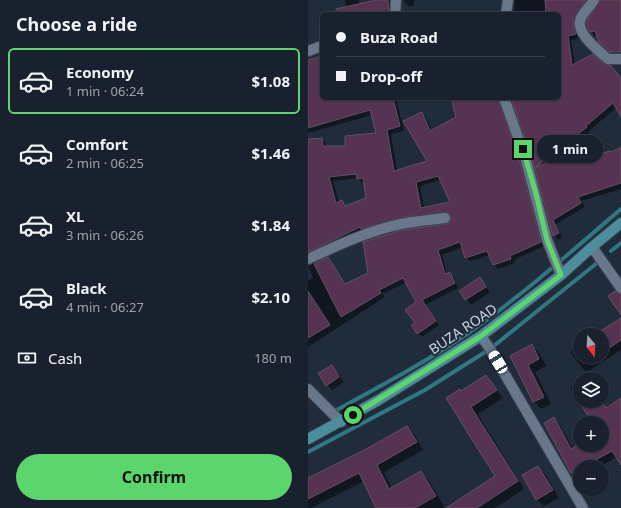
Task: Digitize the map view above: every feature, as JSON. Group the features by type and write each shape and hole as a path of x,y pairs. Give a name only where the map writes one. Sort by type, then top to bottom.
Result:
{"main road":[{"name":"BUZA ROAD","path":"308,439 341,422 481,336 561,275 621,223"}],"street":[{"path":"395,12 396,0"},
{"path":"506,12 508,0"},
{"path":"594,0 580,19 582,36 608,60 621,59"},
{"path":"308,51 320,47"},
{"path":"505,100 526,160 547,240 561,275"},
{"path":"308,259 375,231 402,224 445,218"},
{"path":"592,247 621,288"},
{"path":"481,336 584,508"},
{"path":"308,389 341,422"}],"building":[{"path":"376,0 388,0 389,12 336,12 336,9"},
{"path":"545,0 586,0 575,17 573,25 576,34 568,36 572,65 593,54 604,64 611,66 621,78 621,117 613,103 586,126 587,127 536,167 595,144 599,154 611,152 621,147 621,183 578,197 581,203 553,220 559,233 553,236 532,158 512,100 561,100 561,12 546,12"},
{"path":"600,0 621,0 621,52 610,52 599,42 595,31 590,32 587,27 587,20"},
{"path":"320,57 320,100 394,100 400,126 387,130 394,171 427,161 403,121 422,112 430,131 456,117 452,100 499,100 520,162 541,242 510,256 511,259 493,265 487,251 465,258 460,242 438,250 445,274 450,272 455,283 422,300 436,321 417,334 411,325 415,323 405,310 416,302 403,278 379,290 381,293 341,317 314,264 328,257 345,284 368,273 363,242 402,230 446,224 449,223 451,218 448,212 405,217 361,229 360,227 308,252 308,139 322,138 323,146 345,146 345,136 376,133 370,110 308,128 308,60","holes":["356,174 357,179 363,178 366,198 345,206 342,200 336,203 329,177","438,176 450,202 421,208 416,182"]},
{"path":"480,277 486,287 465,300 459,291"},
{"path":"308,291 330,325 308,338"},
{"path":"615,291 621,294 621,315 608,296"},
{"path":"621,318 621,340 609,348 609,328 605,328"},
{"path":"532,344 539,359 528,365 544,397 533,402 510,356"},
{"path":"332,365 339,377 326,386 318,373"},
{"path":"486,375 497,390 471,407 518,481 477,508 446,508 495,476 446,398 460,389 461,391"},
{"path":"621,398 621,465 612,451 595,460 573,460 573,472 571,473 544,423 554,417 571,449 573,448 573,452 609,452 609,416 588,416 583,408 609,408 609,406"},
{"path":"407,426 417,442 377,465 389,489 421,471 436,496 415,508 376,508 359,473 308,499 308,478 368,448"},
{"path":"538,466 553,490 536,500 522,475"}],"waterway":[{"path":"333,412 418,365 467,334 526,289 621,209"},
{"path":"611,251 621,243"},
{"path":"308,452 425,390 490,349 597,263"}],"route":[{"path":"353,415 481,336 561,275 547,240 523,149"}]}
